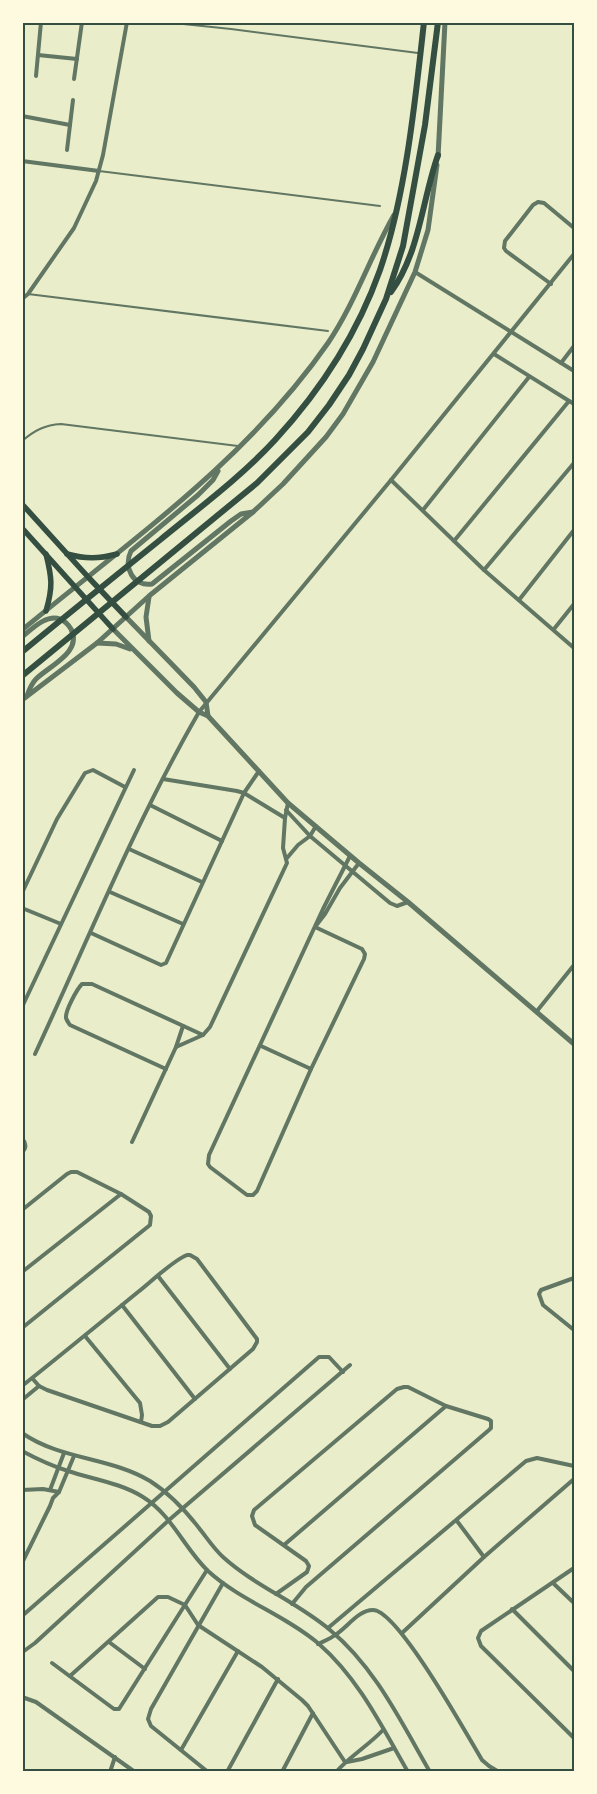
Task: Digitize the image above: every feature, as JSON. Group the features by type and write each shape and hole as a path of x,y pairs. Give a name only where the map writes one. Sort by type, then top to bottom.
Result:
{"main road":[{"path":"22,652 255,460 296,416 326,375 340,353 380,270 395,212 414,106 424,22"},
{"path":"22,676 257,483 286,456 329,405 363,349 386,299 403,246 425,125 438,22"},
{"path":"386,299 401,276 413,246 438,155"},
{"path":"22,504 88,578 126,617"},
{"path":"22,528 112,629"},
{"path":"45,552 52,580 52,589 46,611"},
{"path":"66,553 88,558 105,558 117,554"}],"street":[{"path":"36,76 41,22"},
{"path":"74,79 82,22"},
{"path":"22,299 28,294 74,228 96,181 127,22"},
{"path":"24,698 97,642 149,596 253,512 306,459 343,414 373,362 414,272 429,223 438,155 445,22"},
{"path":"38,55 77,59"},
{"path":"67,150 73,100"},
{"path":"22,116 70,125"},
{"path":"22,161 99,171"},
{"path":"550,284 506,251 504,248 505,241 533,205 538,202 544,203 574,228"},
{"path":"22,630 76,589 202,483 242,446 308,369 328,342 361,283 395,212"},
{"path":"35,1054 150,805 199,712 391,480 574,254"},
{"path":"414,272 574,371"},
{"path":"560,363 574,346"},
{"path":"494,354 574,404"},
{"path":"423,510 529,377"},
{"path":"454,541 569,401"},
{"path":"484,570 574,463"},
{"path":"221,466 213,480 202,492 131,551 128,562 130,572 135,580 139,584 152,584 231,521 241,514 253,512"},
{"path":"391,480 484,570 574,648"},
{"path":"519,600 574,530"},
{"path":"149,596 146,617 150,641"},
{"path":"554,629 574,604"},
{"path":"126,617 194,687 206,702 208,716"},
{"path":"22,637 45,620 59,618 67,623 73,633 74,640 71,649 66,654 34,680 24,698"},
{"path":"112,629 199,712 208,716 288,803 408,902 574,1044"},
{"path":"97,642 116,644 135,651"},
{"path":"22,893 57,819 85,773 93,770 125,787"},
{"path":"22,1007 134,770"},
{"path":"91,933 161,965 166,963 244,793 259,771"},
{"path":"163,779 222,787 244,793 285,818"},
{"path":"176,1047 203,1035 210,1027 287,863 284,848 285,818 288,803"},
{"path":"150,805 222,841"},
{"path":"286,810 310,836 344,866 394,905 408,902"},
{"path":"287,858 298,845 310,836 316,826"},
{"path":"129,849 202,882"},
{"path":"315,927 362,950 365,956 311,1069 257,1191 254,1195 247,1195 212,1169 208,1164 208,1160 315,927 350,856"},
{"path":"315,927 359,863"},
{"path":"110,892 183,924"},
{"path":"22,908 61,924"},
{"path":"537,1011 574,966"},
{"path":"166,1069 70,1025 67,1021 66,1013 78,987 86,983 92,984 203,1035"},
{"path":"132,1142 176,1047 183,1026"},
{"path":"261,1046 311,1069"},
{"path":"22,1138 26,1143 22,1152"},
{"path":"22,1210 66,1174 77,1172 121,1194 149,1212 151,1216 150,1225 22,1328"},
{"path":"22,1272 121,1194"},
{"path":"22,1386 184,1256 190,1255 196,1259 256,1336 256,1346 163,1425 155,1427 47,1390 39,1386 32,1378"},
{"path":"158,1276 230,1369"},
{"path":"574,1278 541,1290 539,1294 543,1305 574,1330"},
{"path":"122,1306 194,1399"},
{"path":"84,1336 140,1403 142,1415 140,1422"},
{"path":"22,1616 319,1358 329,1357 343,1372"},
{"path":"23,1651 35,1643 169,1520 350,1365"},
{"path":"22,1400 39,1386"},
{"path":"276,1594 309,1569 306,1561 255,1524 252,1516 254,1510 400,1387 408,1387 446,1406 491,1421 491,1428 306,1587 292,1604"},
{"path":"284,1545 446,1406"},
{"path":"22,1434 64,1453 137,1474 164,1491 183,1508 222,1556 241,1571 328,1628 354,1652 390,1703 430,1772"},
{"path":"22,1451 58,1468 134,1492 145,1498 169,1520 207,1570 223,1583 318,1644 349,1676 363,1694 408,1772"},
{"path":"53,1498 50,1490 64,1453"},
{"path":"22,1563 53,1498 59,1492 74,1456"},
{"path":"328,1628 529,1459 537,1458 574,1466"},
{"path":"402,1633 484,1557 574,1479"},
{"path":"22,1490 50,1490 59,1492"},
{"path":"457,1521 484,1557"},
{"path":"574,1568 479,1634 479,1642 574,1738"},
{"path":"52,1663 114,1709 118,1710 207,1570"},
{"path":"208,1772 151,1726 148,1719 151,1709 223,1583"},
{"path":"553,1583 574,1603"},
{"path":"70,1676 158,1597 168,1597 185,1606 198,1625 278,1679 308,1706 345,1762"},
{"path":"318,1644 336,1635 367,1611 376,1610 381,1612 402,1633 446,1699 482,1760 499,1772"},
{"path":"512,1610 574,1671"},
{"path":"109,1642 145,1669"},
{"path":"181,1750 238,1651"},
{"path":"227,1772 278,1679"},
{"path":"22,1697 36,1702 115,1756 135,1772"},
{"path":"282,1772 313,1713"},
{"path":"336,1772 345,1762 371,1743 383,1730"},
{"path":"345,1762 362,1759 394,1748"},
{"path":"110,1772 115,1756"}],"lane":[{"path":"164,22 420,54"},
{"path":"99,171 380,206"},
{"path":"28,294 328,331"},
{"path":"22,441 39,428 50,424 61,424 242,446"}]}
